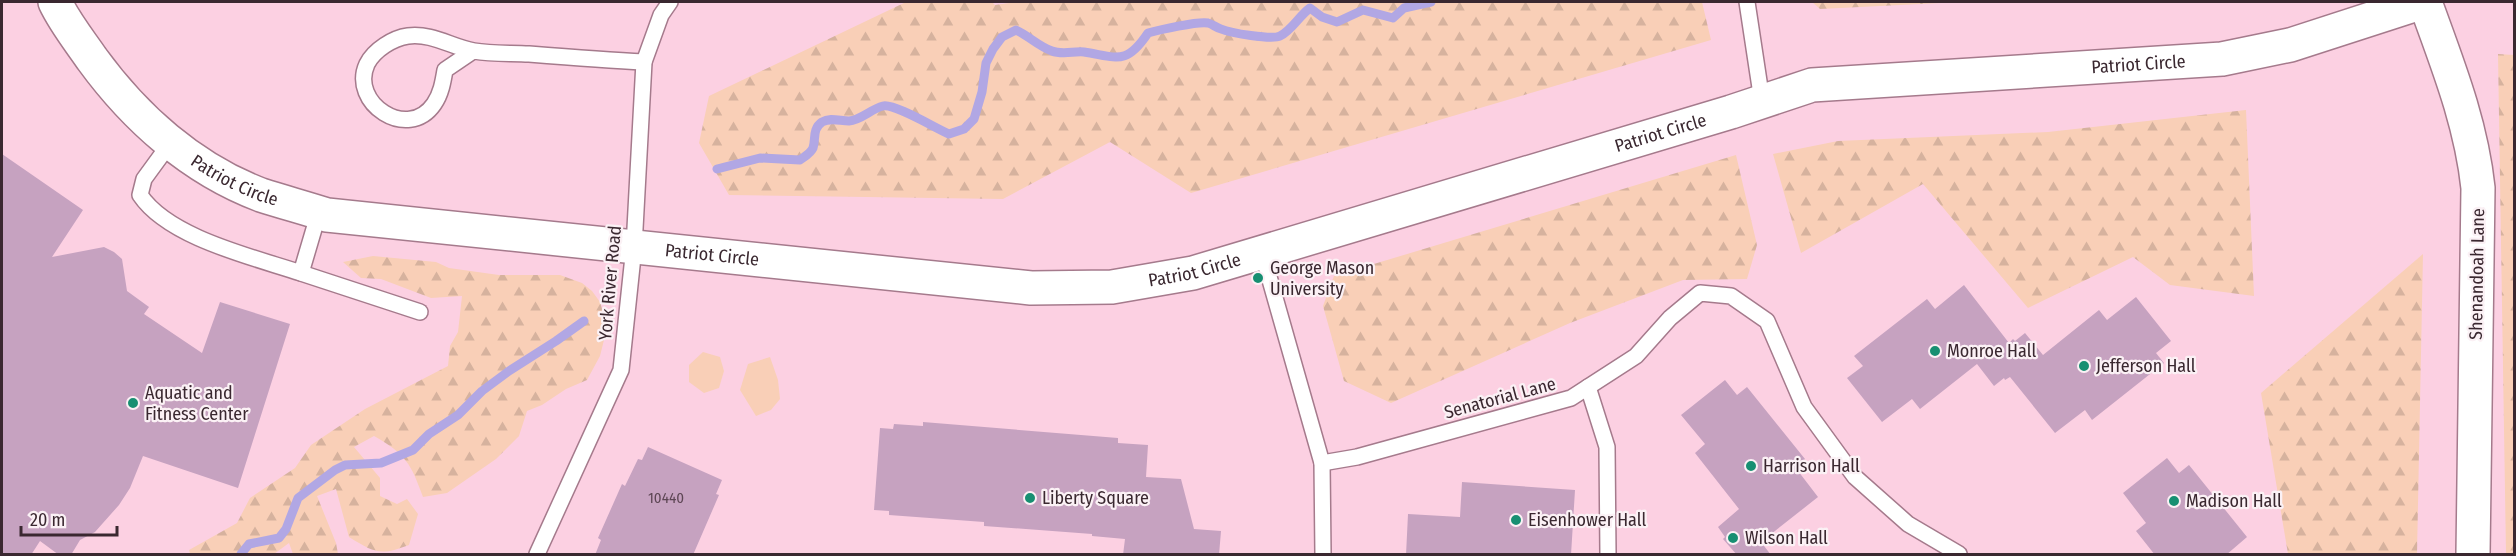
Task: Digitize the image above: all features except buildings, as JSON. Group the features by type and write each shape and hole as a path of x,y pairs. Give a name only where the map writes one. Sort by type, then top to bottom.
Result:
{"street":[{"name":"Patriot Circle","path":"55,2 64,21 114,89 145,121 171,142 221,175 254,192 319,212 1031,288 1071,289 1112,287 1193,273 1720,116 1812,85 2222,59 2290,45 2424,2"},
{"name":"Shenandoah Lane","path":"2424,2 2468,124 2478,188 2473,555"}],"lane":[{"name":"York River Road","path":"537,555 621,370 634,247 644,62 661,15 670,2"},
{"path":"1747,2 1762,101"},
{"path":"473,51 445,70 439,96 424,115 412,120 384,115 368,98 364,86 364,74 368,62 389,43 407,36 437,38 473,51 644,62"},
{"path":"171,142 144,179 140,195 149,208 177,228 223,248 420,312"},
{"path":"301,273 319,212"},
{"path":"1262,252 1323,463 1323,555"},
{"name":"Senatorial Lane","path":"1323,463 1357,457 1571,398 1636,356 1670,318 1700,293 1731,296 1767,321 1804,407 1855,477 1908,524 1959,555"},
{"path":"1588,387 1607,447 1608,554"}],"shaded area":[{"name":"George Mason University","path":"2,2 2514,2 2514,554 2,554"}],"green space":[{"path":"906,2 992,2 995,5 1016,2 1702,2 1711,40 1191,193 1110,142 1003,199 729,195 699,143 709,96"},
{"path":"1812,2 1961,2 1820,9"},
{"path":"2498,54 2514,55 2514,554 2506,554"},
{"path":"2246,110 2254,296 2170,285 2133,257 2028,308 1923,184 1801,253 1773,154 1838,141 2048,132"},
{"path":"1736,155 1757,245 1747,279 1683,280 1570,323 1391,403 1344,381 1323,306 1334,276"},
{"path":"2423,254 2417,554 2288,554 2261,393"},
{"path":"373,256 436,262 449,268 499,275 560,275 582,283 600,302 604,316 605,336 600,356 587,380 527,411 519,436 496,459 447,493 423,497 406,461 393,448 374,436 354,447 380,478 380,496 397,504 407,499 418,514 409,545 384,552 365,547 349,537 336,489 317,496 336,543 338,554 293,554 289,543 274,554 190,554 189,550 237,523 250,498 295,468 311,445 365,409 448,366 450,346 458,332 462,296 431,298 381,279 361,278 343,262"},
{"path":"703,352 720,357 724,371 719,388 704,393 689,382 689,365"},
{"path":"770,357 778,380 780,399 771,410 756,416 740,390 748,364"}],"waterway":[{"path":"717,169 760,158 800,160 812,150 816,131 822,122 832,119 853,120 883,106 896,108 949,134 964,129 974,119 982,92 986,63 993,49 1002,37 1016,30 1056,52 1084,52 1120,57 1133,51 1148,33 1188,24 1208,23 1233,32 1260,37 1276,37 1288,30 1310,8 1322,17 1337,22 1363,10 1393,18 1404,8 1431,2"},
{"path":"241,554 249,544 279,538 286,529 298,498 335,470 345,465 381,463 413,450 429,434 458,415 482,391 584,321"}],"place":[{"name":"George Mason University","path":"1258,278"},
{"name":"Monroe Hall","path":"1935,351"},
{"name":"Jefferson Hall","path":"2084,366"},
{"name":"Aquatic and Fitness Center","path":"133,403"},
{"name":"Harrison Hall","path":"1751,466"},
{"name":"Liberty Square","path":"1030,498"},
{"name":"Madison Hall","path":"2174,501"},
{"name":"Eisenhower Hall","path":"1516,520"},
{"name":"Wilson Hall","path":"1733,538"}]}
